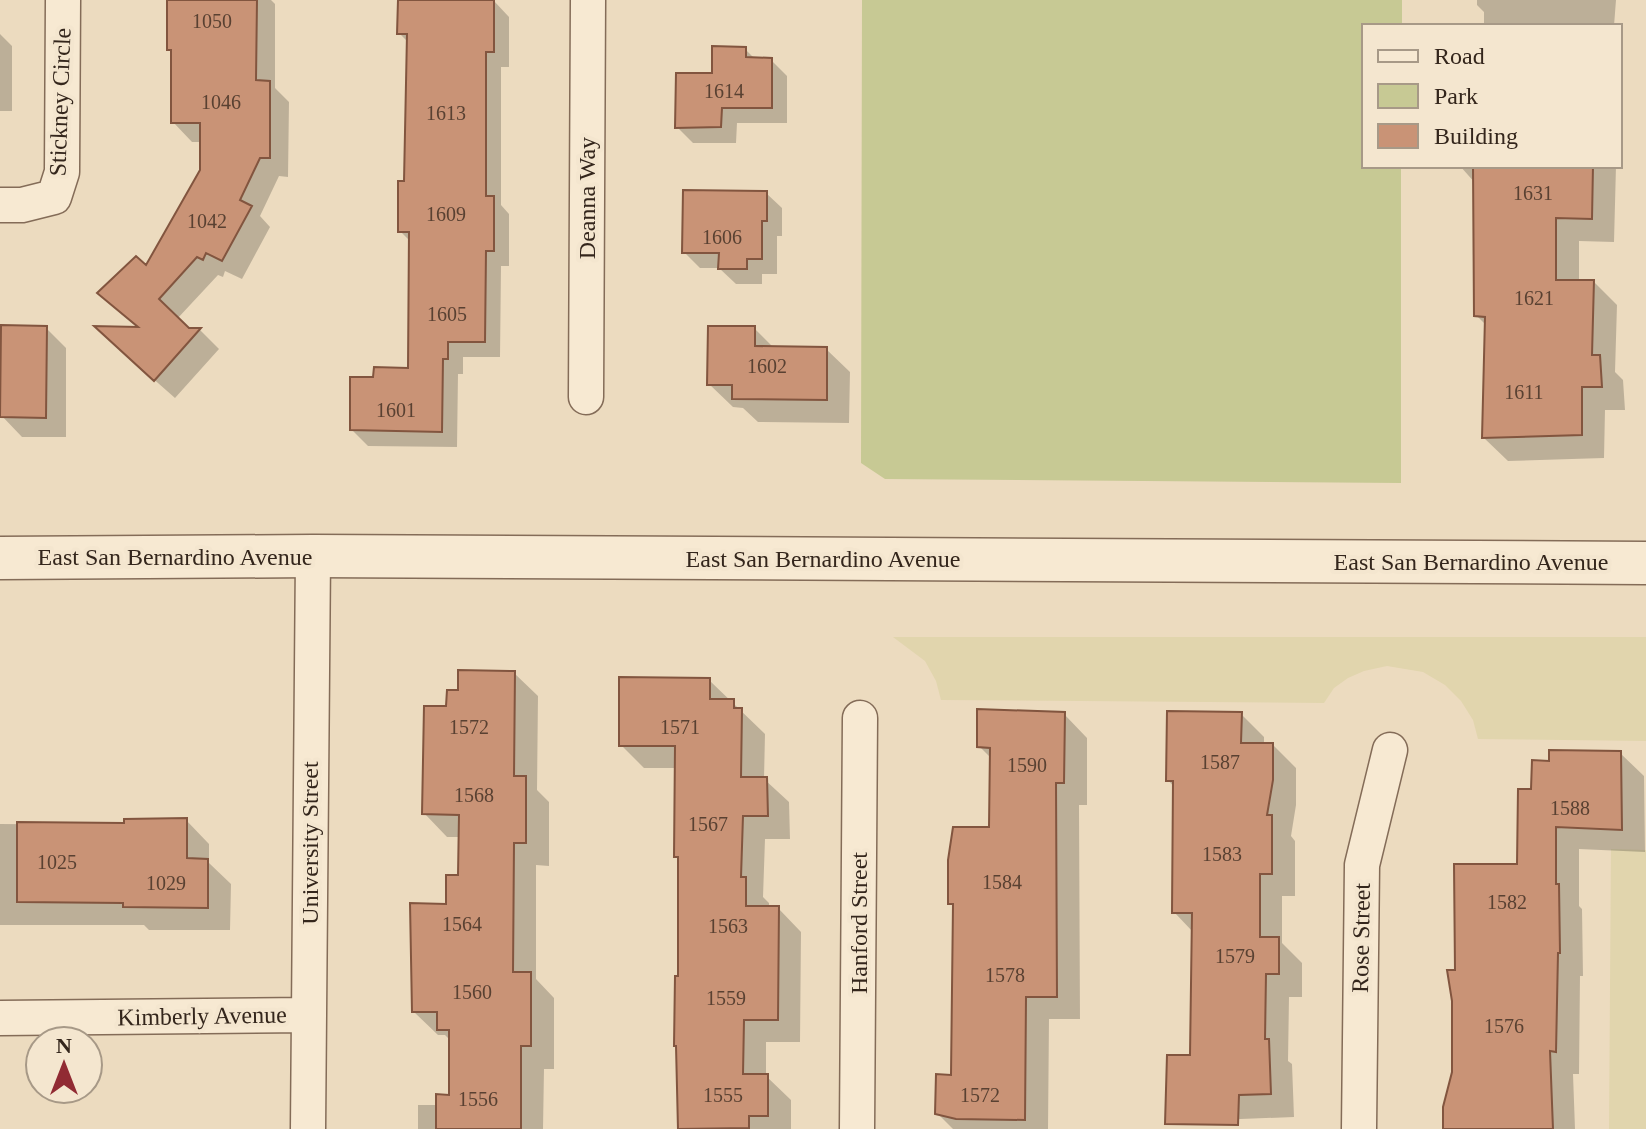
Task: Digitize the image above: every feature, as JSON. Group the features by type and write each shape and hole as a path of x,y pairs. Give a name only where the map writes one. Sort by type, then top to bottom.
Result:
{"street":[{"name":"Stickney Circle","path":"0,205 22,205 54,197 62,172 63,0"},
{"name":"Deanna Way","path":"586,397 588,0"},
{"name":"East San Bernardino Avenue","path":"0,558 313,556 1646,563"},
{"name":"University Street","path":"308,1129 313,556"},
{"name":"Hanford Street","path":"857,1129 860,718"},
{"name":"Rose Street","path":"1359,1129 1362,865 1390,750"},
{"name":"Kimberly Avenue","path":"0,1018 309,1015"}],"shaded area":[{"path":"893,637 1646,637 1646,741 1478,739 1473,720 1461,701 1445,685 1423,672 1387,666 1348,678 1334,688 1324,703 941,700 936,681 925,661"},
{"path":"1611,849 1646,850 1646,1129 1609,1129"}],"green space":[{"path":"862,0 1402,0 1402,24 1362,24 1362,168 1401,168 1401,483 885,479 861,463"}],"building":[{"path":"167,0 257,0 256,80 270,81 270,158 260,158 240,200 252,206 222,261 206,253 203,260 197,257 159,299 189,328 201,328 154,381 94,326 138,327 97,293 136,256 146,265 200,170 200,123 171,123"},
{"path":"398,0 494,0 494,52 486,52 486,196 494,196 494,251 486,251 485,342 448,342 448,359 443,359 442,432 350,430 350,377 373,377 374,367 408,368 409,232 398,232 398,181 404,181 407,34 397,34"},
{"path":"712,46 746,47 746,57 772,58 772,108 722,108 721,127 675,128 676,73 712,73"},
{"path":"1473,168 1593,168 1592,219 1556,218 1556,280 1594,280 1592,355 1600,355 1602,387 1582,387 1582,435 1482,438 1485,317 1474,316"},
{"path":"683,190 767,191 767,221 762,221 762,259 747,259 747,269 718,269 719,253 682,253"},
{"path":"1,325 47,326 46,418 0,417"},
{"path":"708,326 755,326 755,346 827,347 827,400 732,399 732,385 707,385"},
{"path":"458,670 515,671 514,776 526,776 526,843 514,843 513,972 531,972 531,1046 521,1046 521,1129 436,1129 436,1094 449,1095 449,1030 437,1030 437,1012 412,1012 410,903 446,904 446,875 458,875 459,815 422,814 424,706 446,706 447,690 458,690"},
{"path":"619,677 710,678 710,699 734,699 734,708 742,708 741,777 767,777 768,816 743,816 741,877 746,877 746,906 779,906 778,1020 744,1020 743,1074 768,1074 768,1116 749,1116 749,1128 678,1129 674,1046 675,976 678,976 678,857 674,857 675,746 619,746"},
{"path":"977,709 1065,712 1064,783 1056,783 1057,997 1026,997 1025,1120 956,1119 935,1114 936,1074 951,1075 953,904 948,904 948,860 953,827 989,827 990,748 977,747"},
{"path":"1167,711 1242,712 1241,743 1273,743 1273,780 1267,815 1272,815 1272,874 1260,874 1260,937 1279,937 1279,974 1266,974 1265,1039 1269,1039 1271,1094 1239,1095 1238,1125 1165,1124 1167,1055 1190,1055 1192,913 1172,913 1173,781 1166,781"},
{"path":"1549,750 1621,751 1622,830 1556,827 1560,953 1556,1052 1550,1051 1553,1129 1443,1129 1443,1107 1452,1072 1452,1001 1447,970 1455,970 1454,864 1517,864 1518,789 1531,789 1532,760 1549,761"},
{"path":"187,818 187,858 208,859 208,908 17,902 17,822 124,823 124,819"}]}
